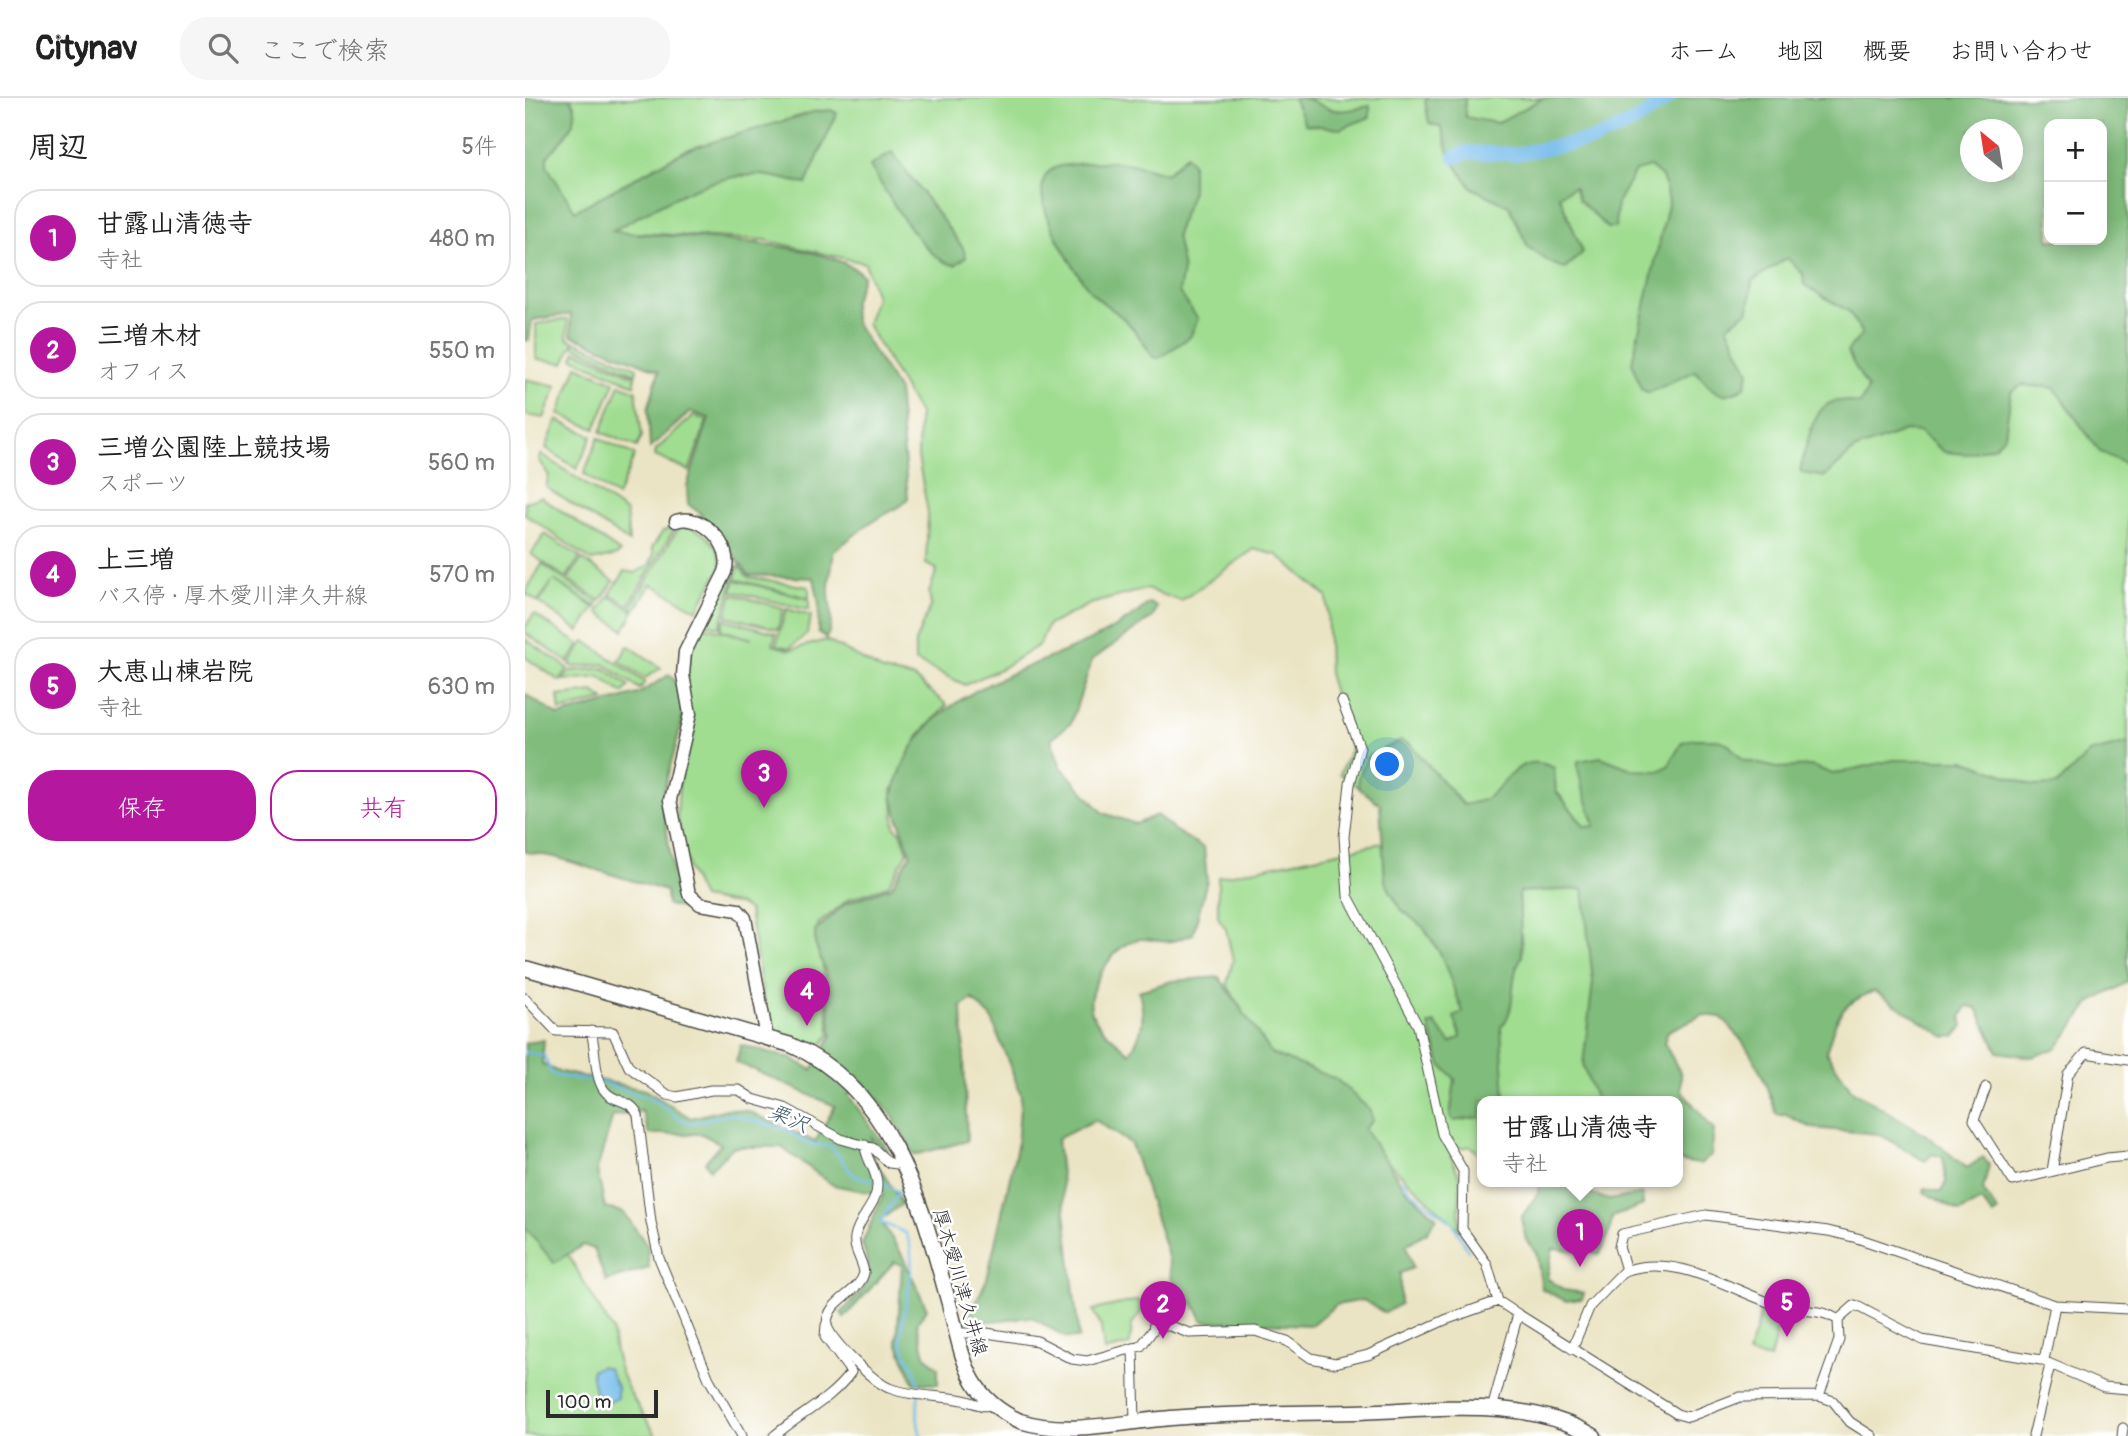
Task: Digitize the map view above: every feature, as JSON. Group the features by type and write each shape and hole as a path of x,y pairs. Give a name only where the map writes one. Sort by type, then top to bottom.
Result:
{"main road":[{"name":"厚木愛川津久井線","path":"525,968 767,1038 809,1053 847,1081 880,1120 906,1165 970,1376 993,1404 1019,1421 1065,1432 1094,1432 1135,1422 1251,1413 1492,1409 1550,1418 1594,1436"}],"street":[{"path":"676,520 691,518 706,526 728,559 725,572 685,652 683,675 690,714 671,792 671,809 689,894 700,904 738,911 745,918 767,1038"},
{"path":"1342,701 1360,748 1350,784 1344,837 1347,896 1417,1026 1442,1134 1463,1171 1462,1229 1487,1264 1498,1301 1661,1406 1688,1417 1740,1397 1819,1395 1833,1401 1850,1422 1872,1436"},
{"path":"525,998 556,1031 613,1032 629,1067 668,1095 677,1097 711,1090 739,1090 753,1099 785,1108 841,1139 878,1151 889,1163 906,1165"},
{"path":"591,1031 600,1083 609,1096 631,1105 638,1115 659,1258 709,1379 742,1436"},
{"path":"2052,1171 2068,1074 2087,1054 2128,1060"},
{"path":"1986,1087 1974,1120 2013,1181 2128,1156"},
{"path":"774,1436 792,1420 829,1398 851,1372 825,1337 833,1308 863,1278 864,1269 857,1254 855,1239 877,1187 877,1176 865,1145"},
{"path":"1626,1270 1619,1247 1622,1234 1695,1216 1719,1215 1857,1238 2055,1305 2128,1308"},
{"path":"1572,1349 1590,1306 1626,1270 1661,1268 1693,1272 1778,1306 1823,1313 1838,1320"},
{"path":"955,1333 987,1333 1037,1341 1080,1361 1141,1346 1154,1325 1170,1326 1189,1333 1255,1331 1287,1340 1311,1358 1335,1363 1368,1355 1445,1320 1498,1301"},
{"path":"1838,1320 1855,1305 1923,1340 2047,1363 2104,1387 2128,1389"},
{"path":"2033,1436 2055,1305"},
{"path":"1492,1409 1518,1314"},
{"path":"1819,1395 1839,1340 1838,1320"},
{"path":"827,1322 834,1337 875,1380 890,1389 966,1401 986,1408 993,1404"},
{"path":"1133,1348 1135,1422"}],"green space":[{"path":"525,98 1643,98 2128,428 2128,817 1691,927 1624,1096 1477,1096 1477,1152 1470,1146 1458,1149 1451,1157 1460,1178 1459,1229 1294,1073 1269,1058 1227,984 1233,960 1226,929 1218,917 1218,877 1425,834 1340,774 1351,748 1329,677 1327,597 1277,555 1254,549 1181,601 1146,589 1090,604 1048,625 1039,645 1002,668 965,685 915,661 915,642 931,605 929,593 937,569 926,564 928,513 918,457 919,414 867,324 876,297 865,263 765,240 641,233 525,239"},
{"path":"525,98 569,98 574,105 574,121 547,157 547,166 575,211 686,150 813,112 831,110 837,113 806,184 758,175 719,180 682,194 612,231 781,246 815,253 843,263 863,275 853,304 854,321 898,390 908,498 902,505 868,524 833,552 829,587 831,626 826,638 818,632 819,604 814,578 749,575 701,514 688,504 687,486 709,418 690,412 650,448 648,409 659,371 571,335 571,314 532,320 529,340 525,341"},
{"path":"1293,98 1310,100 1335,110 1370,106 1370,117 1340,129 1305,124"},
{"path":"1428,98 1465,98 1465,117 1497,123 1543,98 2128,98 2128,465 2100,452 2054,388 2022,385 2011,392 2005,435 1995,446 1967,454 1944,452 1920,432 1905,431 1854,450 1825,477 1803,473 1800,470 1811,429 1821,410 1838,401 1860,404 1868,389 1847,352 1862,334 1849,312 1804,285 1803,274 1787,258 1752,281 1749,310 1727,326 1749,372 1745,387 1722,394 1712,389 1695,371 1649,393 1641,389 1632,362 1669,200 1662,177 1650,167 1635,171 1617,203 1615,228 1607,228 1579,200 1574,187 1559,195 1583,252 1565,269 1549,262 1528,247 1509,206 1472,188 1451,159 1441,127 1429,123 1425,101"},
{"path":"892,152 963,248 966,257 955,265 943,261 919,239 870,166"},
{"path":"1186,155 1192,163 1192,191 1176,235 1183,270 1179,292 1198,319 1190,337 1159,358 1153,357 1132,327 1091,292 1072,264 1050,222 1043,202 1043,184 1050,171 1067,165 1095,162 1127,163 1166,174"},
{"path":"568,319 567,338 637,368 636,374 574,346 574,342 564,363 536,359 536,324"},
{"path":"576,351 635,376 635,385 573,358"},
{"path":"577,366 615,382 595,429 559,414"},
{"path":"525,379 557,386 544,418 525,415"},
{"path":"620,384 636,391 642,436 637,447 601,432"},
{"path":"693,416 707,420 689,471 655,456 656,450"},
{"path":"557,420 592,436 577,469 546,448"},
{"path":"598,438 635,455 617,497 584,474"},
{"path":"542,454 626,512 629,542 546,487 549,476 539,459"},
{"path":"541,497 620,552 592,561 525,514 525,502"},
{"path":"680,525 695,529 714,544 721,567 697,610 651,584 635,610 631,607"},
{"path":"676,526 629,605 610,594 625,571 635,573 649,565 654,554 652,548 663,531"},
{"path":"545,534 580,557 566,578 531,554"},
{"path":"582,559 614,581 600,601 568,579"},
{"path":"542,564 598,603 596,607 554,580 595,608 579,631 539,603 552,582 538,602 525,593"},
{"path":"739,566 748,577 809,587 809,598 735,579"},
{"path":"732,572 735,573 720,627 706,623"},
{"path":"735,580 809,599 809,610 732,591"},
{"path":"732,594 783,608 778,629 726,616"},
{"path":"609,596 634,611 624,630 598,612"},
{"path":"1149,603 1157,606 1153,617 1092,660 1071,723 1051,739 1061,767 1103,813 1136,824 1157,815 1174,830 1204,848 1207,880 1193,934 1168,941 1140,939 1120,948 1097,981 1090,1005 1093,1014 1106,1032 1130,1053 1142,1023 1139,991 1172,981 1219,977 1272,1054 1336,1079 1369,1109 1373,1120 1364,1129 1405,1188 1437,1218 1427,1232 1406,1245 1413,1268 1400,1273 1400,1304 1385,1313 1363,1300 1336,1305 1311,1325 1203,1321 1194,1304 1173,1286 1167,1252 1131,1144 1095,1120 1057,1139 1079,1338 1067,1338 1031,1317 972,1323 971,1313 987,1279 1017,1146 1021,1095 991,1017 972,999 962,1007 967,1141 914,1155 891,1113 862,1082 848,1095 888,1150 886,1153 871,1137 873,1157 902,1204 880,1220 901,1253 927,1309 917,1323 925,1355 938,1368 938,1384 914,1383 897,1342 902,1265 894,1262 844,1318 841,1313 867,1283 868,1267 862,1244 883,1195 833,1185 781,1147 733,1147 710,1169 705,1162 721,1144 702,1134 649,1134 642,1111 613,1116 597,1170 605,1208 623,1212 647,1245 649,1268 606,1281 594,1249 583,1245 554,1263 525,1227 525,1043 544,1040 542,1064 556,1071 645,1090 691,1118 727,1109 748,1111 815,1142 835,1106 736,1062 741,1045 792,1059 812,1070 832,1036 826,973 815,944 815,931 846,903 891,887 911,854 893,795 900,773 918,739 944,712 976,691 1085,643 1119,625"},
{"path":"786,609 811,616 807,634 790,648 776,645"},
{"path":"534,614 580,645 568,662 525,633 525,627"},
{"path":"724,619 776,633 773,645 790,650 826,640 883,671 914,678 947,705 919,735 905,772 892,790 895,827 901,832 908,852 888,886 849,899 818,924 830,1035 816,1051 774,1035 768,1026 749,911 740,905 702,898 689,871 677,816 688,660 702,626 752,639 721,630"},
{"path":"525,639 568,668 560,681 525,657"},
{"path":"585,641 645,682 640,689 604,664 574,667 570,664"},
{"path":"628,646 661,668 645,678 619,661"},
{"path":"604,668 629,686 623,693 600,677 563,680 570,671"},
{"path":"669,675 678,686 682,699 682,715 664,793 666,827 678,890 695,911 667,905 666,891 555,857 525,852 525,694 559,716 638,694"},
{"path":"594,692 604,700 560,711 558,696"},
{"path":"1715,739 1727,743 1743,760 1777,768 1812,766 1833,774 1893,760 1965,760 2033,786 2057,785 2089,753 2128,743 2128,982 2090,1003 2057,1048 2033,1057 1998,1052 1977,1008 1967,1006 1961,1017 1963,1026 1955,1036 1946,1037 1874,991 1853,1002 1841,1013 1826,1052 1852,1090 1926,1135 1967,1168 1983,1157 1989,1165 1983,1190 1998,1212 1994,1215 1981,1201 1960,1212 1924,1192 1925,1188 1941,1192 1946,1183 1943,1157 1932,1154 1925,1161 1879,1134 1812,1128 1786,1115 1777,1115 1756,1062 1721,1017 1702,1015 1668,1031 1664,1043 1681,1074 1681,1090 1714,1130 1711,1156 1700,1164 1683,1162 1683,1096 1594,1096 1583,1065 1593,981 1583,889 1519,892 1522,957 1515,974 1510,1011 1501,1027 1505,1096 1477,1096 1477,1118 1454,1121 1450,1116 1455,1079 1441,1065 1429,1025 1434,1023 1451,1043 1461,1037 1454,1017 1463,1012 1441,955 1424,928 1401,909 1385,882 1380,804 1359,788 1358,778 1367,757 1400,741 1410,744 1463,805 1485,799 1522,766 1531,763 1554,768 1556,791 1585,827 1595,826 1578,761 1601,757 1634,770 1659,771 1669,765 1682,742"},
{"path":"525,1181 612,1330 621,1374 657,1436 525,1436"},
{"path":"1538,1187 1584,1187 1584,1191 1609,1200 1642,1194 1643,1205 1612,1217 1610,1231 1600,1254 1553,1248 1547,1278 1564,1290 1584,1293 1582,1299 1566,1301 1542,1289 1536,1252 1526,1240 1521,1218 1538,1193"},
{"path":"1139,1300 1142,1311 1132,1324 1130,1345 1104,1351 1101,1327 1093,1310"},
{"path":"1764,1303 1791,1311 1785,1327 1778,1326 1770,1359 1748,1354"}],"water":[{"path":"600,1366 608,1368 617,1387 617,1398 608,1403 595,1393 591,1371"}],"waterway":[{"path":"1455,157 1467,152 1515,154 1596,139 1637,120 1669,98"},
{"name":"栗沢","path":"525,1052 544,1056 551,1073 557,1076 602,1082 658,1102 679,1119 690,1123 730,1114 785,1129 811,1145 831,1146 854,1176 873,1180"},
{"path":"1403,1179 1411,1192 1453,1223 1468,1251"},
{"name":"栗沢","path":"879,1182 899,1192 880,1222 906,1233 910,1245 911,1271 901,1342 917,1376 921,1436"},
{"path":"1730,1406 1747,1400"}],"place":[{"name":"三増公園陸上競技場","path":"764,808"},
{"name":"上三増","path":"807,1026"},
{"name":"甘露山清徳寺","path":"1580,1267"},
{"name":"大恵山棟岩院","path":"1787,1337"},
{"name":"三増木材","path":"1163,1339"}]}
